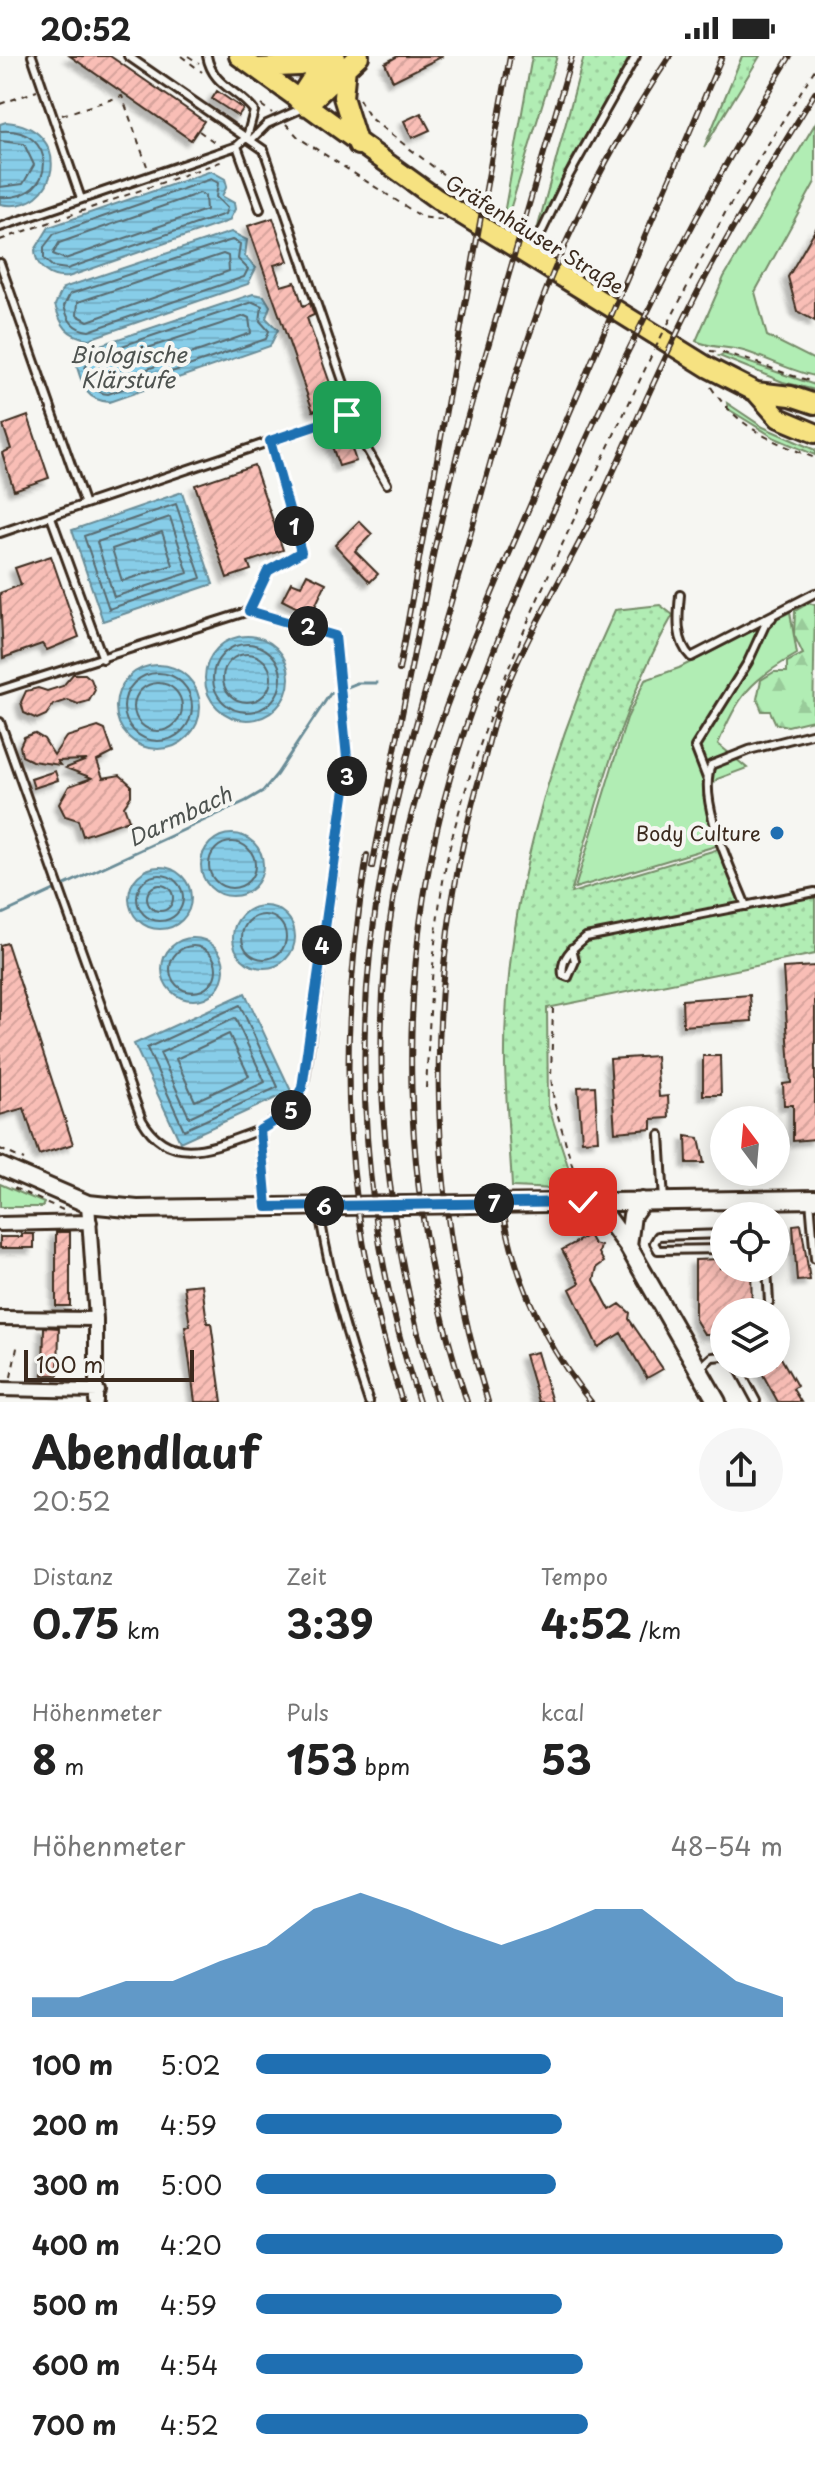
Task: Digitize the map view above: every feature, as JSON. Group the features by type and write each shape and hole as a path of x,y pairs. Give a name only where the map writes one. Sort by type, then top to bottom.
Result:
{"main road":[{"name":"Gräfenhäuser Straße","path":"239,56 358,145 709,368 756,392 791,396 815,404"},
{"path":"256,68 345,59"},
{"path":"302,103 345,59"},
{"path":"345,59 343,97 358,145"},
{"name":"Gräfenhäuser Straße","path":"756,392 779,418 815,433"},
{"path":"791,396 815,393"},
{"path":"0,1166 88,1204 137,1209 642,1201 710,1204"},
{"path":"790,1203 812,1200"},
{"path":"628,1246 632,1215 642,1201"},
{"path":"590,1202 628,1246 717,1402"}],"street":[{"path":"4,1390 97,1396 96,1319 88,1204"},
{"path":"0,1224 90,1222"},
{"path":"0,1318 96,1319"}],"lane":[{"path":"32,56 81,199"},
{"path":"0,533 354,413 264,150 128,56"},
{"path":"207,56 210,70 220,84 252,107 249,139"},
{"path":"530,257 568,177 636,56"},
{"path":"0,227 237,146 302,103"},
{"path":"237,146 260,209"},
{"path":"0,263 84,502"},
{"path":"347,415 387,484"},
{"path":"249,611 268,571 301,552 270,441"},
{"path":"51,517 103,659"},
{"path":"680,595 678,619 682,649 691,657 815,593"},
{"path":"0,722 149,1133 160,1144 188,1150 215,1146 260,1130 294,1106 305,1078 348,768 345,707 335,636 249,611 103,659 1,688"},
{"path":"746,906 709,800 707,778 695,747 748,662 765,625 779,611"},
{"path":"707,778 711,765 749,750 815,733"},
{"path":"572,948 586,937 815,892"},
{"path":"260,1130 267,1207"},
{"path":"660,1135 664,1201"},
{"path":"812,1200 815,1259"},
{"path":"319,1206 330,1270 369,1402"},
{"path":"710,1234 658,1236 654,1243 658,1250 710,1249"},
{"path":"698,1369 710,1359"},
{"path":"744,1378 756,1401"}],"path":[{"path":"181,56 220,84"},
{"path":"426,1088 435,952 453,833 490,711 666,327 725,213 815,69"},
{"path":"0,104 44,89"},
{"path":"54,117 122,96 151,176"},
{"path":"357,97 371,119 448,178 461,201"},
{"path":"288,125 299,138 422,217 446,220"},
{"path":"700,350 735,354 780,374 815,382"},
{"path":"708,381 728,412 751,429 815,458"},
{"path":"553,1008 551,1077 554,1102 590,1202"},
{"path":"13,1188 65,1211"},
{"path":"4,1390 18,1343"}],"green space":[{"path":"532,56 557,56 505,226 502,225"},
{"path":"584,56 632,56 569,164 536,234"},
{"path":"742,56 760,56 704,148"},
{"path":"815,124 815,182 755,292 767,336 815,360 815,376 747,352 696,341 724,277"},
{"path":"724,354 815,385 815,390 783,382 719,356"},
{"path":"727,403 763,427 815,450 815,455 775,438 728,409"},
{"path":"809,603 815,605 813,720 788,726 776,724 770,711 762,711 757,699 761,680 774,672 787,672 787,662 803,654 794,635 795,611"},
{"path":"660,605 673,615 626,716 571,893 719,849 742,910 815,897 815,954 547,1008 548,1105 570,1172 567,1184 556,1189 512,1187 505,1064 506,1006 512,947 535,831 570,718 615,610"},
{"path":"790,612 797,654 756,681 747,691 732,713 718,744 747,768 717,779 703,796 719,845 575,888 627,718 645,680 679,668"},
{"path":"0,1184 44,1203 42,1207 0,1207"}],"water":[{"path":"6,122 28,127 43,139 50,153 51,169 46,185 36,197 20,204 0,204 0,124"},
{"path":"211,171 225,179 227,186 222,196 234,203 235,209 229,221 68,277 50,274 38,262 35,250 49,227"},
{"name":"Biologische Klärstufe","path":"231,232 247,240 245,256 256,268 248,284 89,339 70,332 60,319 55,305 63,288"},
{"name":"Biologische Klärstufe","path":"253,294 264,296 270,306 266,318 278,330 270,346 109,402 90,395 84,386 77,367 85,350"},
{"path":"182,492 213,584 103,621 72,530"},
{"path":"247,636 263,639 277,648 286,662 289,678 286,694 277,708 263,717 247,720 231,717 217,708 208,694 205,678 208,662 217,648 231,639"},
{"path":"158,665 174,668 188,677 197,691 200,707 197,723 188,737 174,746 158,749 142,746 128,737 119,723 116,707 119,691 128,677 142,668"},
{"path":"232,834 254,843 263,865 254,887 232,896 210,887 201,865 210,843"},
{"path":"160,867 172,869 182,876 189,886 189,910 182,920 172,927 160,929 148,927 138,920 131,910 129,898 131,886 138,876 148,869"},
{"path":"264,906 286,915 295,937 286,959 264,968 242,959 233,937 242,915"},
{"path":"193,938 215,947 224,969 215,991 193,1000 171,991 162,969 171,947"},
{"path":"245,993 291,1091 180,1142 134,1044"}],"building":[{"path":"70,56 110,56 204,121 191,140"},
{"path":"398,56 443,56 393,81 385,63"},
{"path":"217,91 243,109 238,116 212,99"},
{"path":"421,113 430,130 412,138 404,121"},
{"path":"273,218 288,261 274,265 281,286 295,282 303,306 310,303 314,315 307,318 337,403 313,411 248,226"},
{"path":"815,230 815,321 797,311 788,277"},
{"path":"28,416 49,478 14,490 2,453 11,449 3,425"},
{"path":"344,426 356,461 339,466 327,432"},
{"path":"254,465 283,550 248,562 251,570 227,578 195,485"},
{"path":"359,521 372,534 355,551 378,574 370,582 335,545"},
{"path":"51,556 79,637 47,650 42,644 3,658 0,593 21,585 15,568"},
{"path":"307,574 326,583 311,615 282,600 291,582 301,586"},
{"path":"73,674 85,674 91,679 95,690 89,701 78,704 68,700 53,705 46,715 37,719 24,713 21,702 26,691 38,688 47,691 63,686"},
{"path":"98,727 105,730 113,753 97,761 103,778 120,775 131,785 131,796 124,806 129,820 83,836 78,820 65,816 59,804 69,786 92,778 66,768 87,760 57,761 60,765 32,761 22,756 20,746 24,737 34,733 44,739 54,755 66,737"},
{"path":"55,771 58,780 34,788 31,779"},
{"path":"7,943 73,1144 39,1155 24,1108 0,1115 0,945"},
{"path":"815,966 815,1139 793,1141 793,1105 784,1105 783,1084 791,1083 783,968"},
{"path":"750,995 752,1021 683,1026 682,1000"},
{"path":"656,1056 659,1097 668,1096 669,1118 652,1119 652,1129 615,1132 610,1059"},
{"path":"703,1056 720,1056 721,1095 703,1095"},
{"path":"595,1086 598,1140 582,1141 578,1087"},
{"path":"686,1136 699,1138 704,1163 687,1163"},
{"path":"801,1224 810,1280 797,1281 793,1225"},
{"path":"56,1232 70,1232 70,1306 56,1306"},
{"path":"22,1234 34,1234 34,1248 0,1248 0,1237 22,1237"},
{"path":"589,1235 594,1244 601,1246 599,1253 604,1262 597,1267 594,1280 610,1310 620,1304 630,1313 629,1319 663,1369 647,1378 621,1333 598,1347 570,1289 580,1283 562,1250"},
{"path":"710,1259 710,1282 751,1282 752,1298 710,1298 710,1334 704,1334 695,1319 695,1260"},
{"path":"202,1284 222,1402 195,1402 185,1327 190,1326 184,1286"},
{"path":"44,1327 59,1328 58,1375 43,1375"},
{"path":"537,1352 552,1402 539,1402 525,1355"},
{"path":"790,1374 797,1386 793,1389 801,1402 778,1402 765,1378 790,1378"}],"waterway":[{"name":"Darmbach","path":"0,915 263,791 330,694 357,683 377,683"}],"railway":[{"path":"399,670 510,56"},
{"path":"372,867 435,546 458,450 572,56"},
{"path":"419,1402 385,1272 367,1139 364,1072 366,1004 382,871 418,716 524,350 562,251 590,193 670,56"},
{"path":"437,1402 405,1276 386,1148 382,1018 386,953 395,889 419,787 453,688 722,56"},
{"path":"467,1402 444,1325 428,1246 417,1167 412,1088 412,1008 419,928 433,849 452,771 477,694 572,470 674,260 790,56"},
{"path":"488,1402 467,1325 452,1246 443,1167 439,1087 441,1008 448,929 462,850 481,772 496,716 512,674 596,509 678,330 735,224 815,93"},
{"path":"367,855 351,996 348,1064 350,1131 367,1264 402,1402"},
{"path":"504,1215 517,1266 536,1314 560,1359 591,1402"}],"place":[{"name":"Body Culture","path":"777,833"}],"route":[{"path":"347,415 270,441 301,552 268,571 249,611 335,636 345,707 348,768 330,878 305,1078 294,1106 287,1114 260,1130 267,1207 583,1202"}]}
